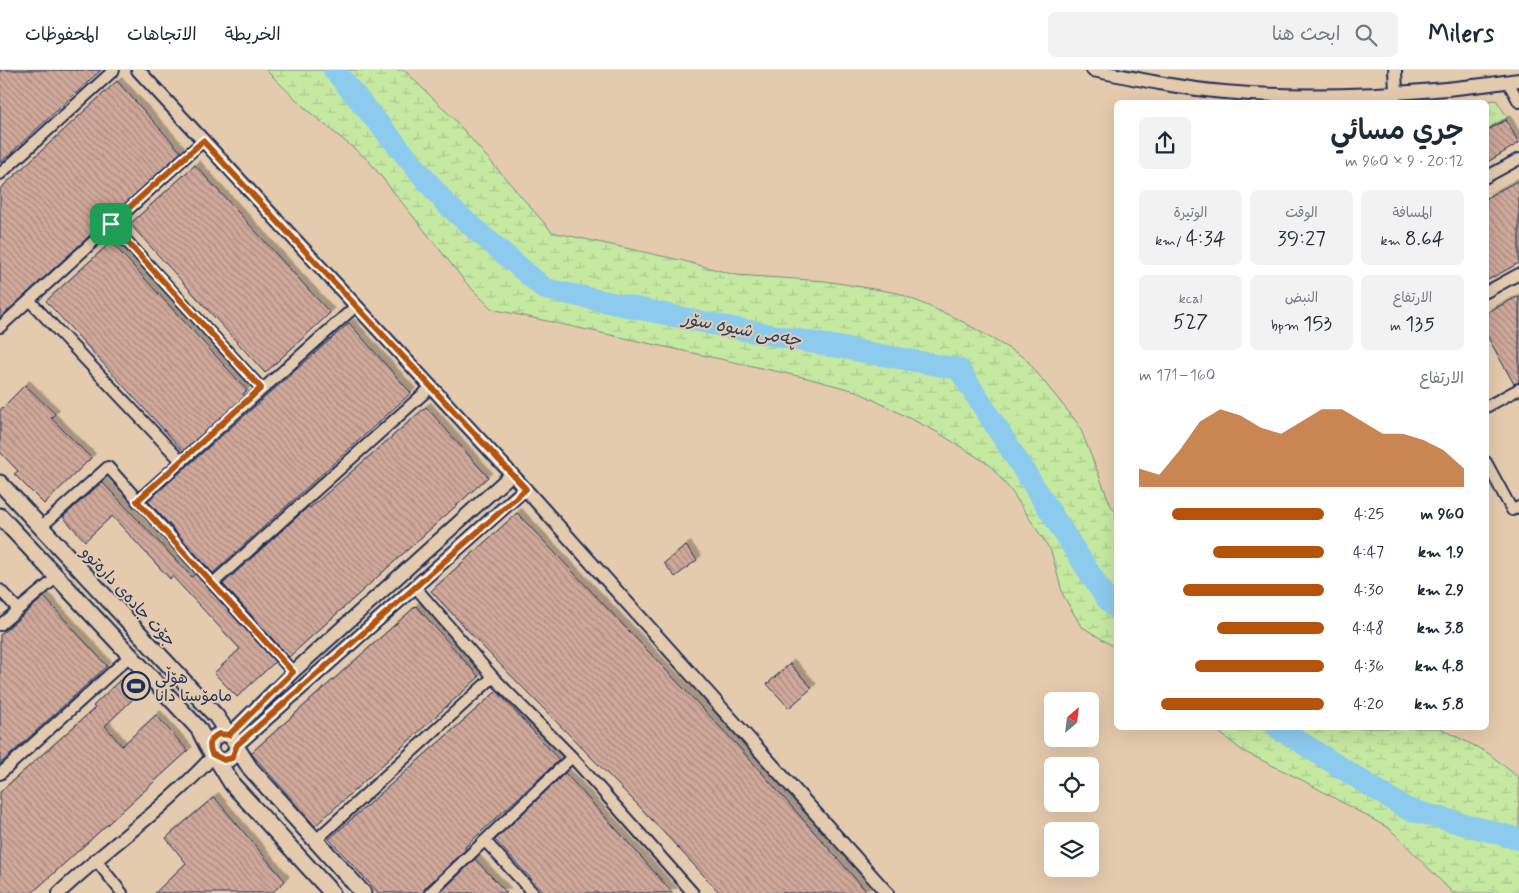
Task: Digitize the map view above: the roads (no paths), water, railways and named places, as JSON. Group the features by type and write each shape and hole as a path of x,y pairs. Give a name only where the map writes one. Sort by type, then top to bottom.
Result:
{"main road":[{"name":"جۆت جادەی دارەتوو","path":"0,484 216,716 250,768 362,893"},
{"path":"0,516 198,728 232,784 332,893"},
{"path":"222,734 234,742 230,759 224,760 213,754 215,736 222,734"}],"street":[{"path":"0,174 114,70"},
{"path":"138,70 526,489 887,893"},
{"path":"1094,70 1152,82 1284,99 1396,92 1514,81 1519,102"},
{"path":"1395,70 1396,92"},
{"path":"0,327 30,302 111,224 203,141"},
{"path":"1489,174 1519,159"},
{"path":"111,224 261,388"},
{"path":"1489,290 1519,274"},
{"path":"30,302 182,462"},
{"path":"137,501 261,388 356,306"},
{"path":"213,583 431,387"},
{"path":"1489,405 1519,390"},
{"path":"41,527 108,466 137,501 293,672"},
{"path":"1489,468 1512,510 1519,506"},
{"path":"234,742 293,672 512,474"},
{"path":"234,742 416,588 526,489"},
{"path":"0,625 57,577"},
{"path":"416,588 493,677 572,757 693,893"},
{"path":"0,590 18,609"},
{"path":"0,774 131,655"},
{"path":"315,841 493,677"},
{"path":"59,893 95,859 192,780 213,754"},
{"path":"430,893 486,842 572,757"},
{"path":"486,842 533,893"},
{"path":"95,859 122,893"}],"waterway":[{"name":"چەمی شیوە سۆر","path":"334,70 447,205 545,289 727,327 959,369 1105,597 1114,606"},
{"name":"چەمی شیوە سۆر","path":"1281,730 1407,809 1519,839"}],"place":[{"name":"هۆڵی مامۆستا دانا","path":"136,686"}]}
